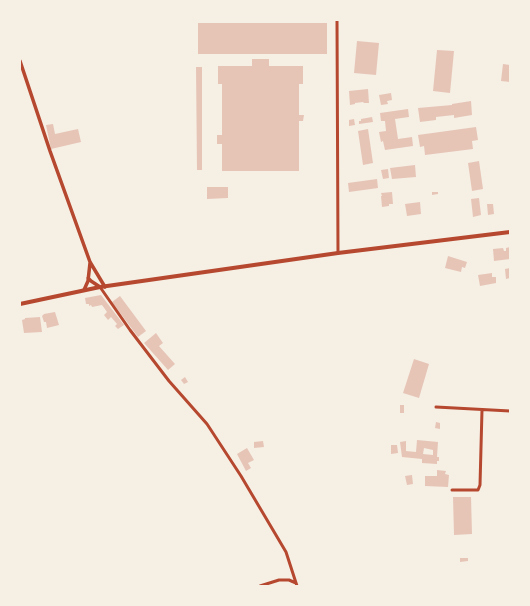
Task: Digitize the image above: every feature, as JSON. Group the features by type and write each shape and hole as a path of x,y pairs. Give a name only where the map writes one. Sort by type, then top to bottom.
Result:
{"main road":[{"path":"20,304 100,287 338,253 510,232"}],"street":[{"path":"337,20 338,253"},
{"path":"20,61 50,151 90,262 105,287"},
{"path":"84,290 87,284 90,262"},
{"path":"88,278 100,287 130,330 169,381 207,424 241,476 286,552 296,585"},
{"path":"436,407 510,410"},
{"path":"452,490 478,490 480,485 482,410"},
{"path":"260,586 280,580 289,580 296,585"}],"building":[{"path":"198,23 327,23 327,54 198,54"},
{"path":"357,41 379,43 376,75 354,73"},
{"path":"437,50 454,51 450,93 433,91"},
{"path":"252,59 269,59 269,66 303,66 303,84 299,84 299,115 304,115 303,121 299,121 299,171 222,171 222,144 217,144 217,135 222,135 222,84 218,84 218,66 252,66"},
{"path":"503,64 510,65 510,82 501,81"},
{"path":"196,67 202,67 202,170 197,170"},
{"path":"368,89 369,103 363,102 350,105 349,91"},
{"path":"391,93 392,100 387,101 388,104 381,105 379,95"},
{"path":"471,101 472,115 454,118 454,115 436,117 436,120 420,122 418,108 452,105"},
{"path":"408,109 409,117 395,119 398,139 412,137 413,146 385,150 383,141 381,142 379,132 386,131 385,121 381,121 380,113"},
{"path":"372,117 373,122 359,124 361,119"},
{"path":"354,119 355,125 349,126 349,120"},
{"path":"53,124 55,134 78,129 81,142 51,149 46,125"},
{"path":"476,127 478,140 472,141 473,149 425,155 424,146 420,147 418,135"},
{"path":"368,129 373,163 363,165 358,131"},
{"path":"479,161 483,189 472,191 468,163"},
{"path":"415,165 416,177 392,179 390,168"},
{"path":"388,169 389,178 383,179 381,170"},
{"path":"377,179 378,188 349,192 348,183"},
{"path":"207,187 228,187 228,198 207,199"},
{"path":"392,192 393,204 382,207 381,193"},
{"path":"432,192 438,192 438,194 432,195"},
{"path":"479,198 481,215 473,217 471,199"},
{"path":"420,202 421,214 407,216 405,204"},
{"path":"487,204 493,204 494,214 488,215"},
{"path":"510,247 510,259 494,261 493,249 503,248 504,251 506,251 506,248"},
{"path":"448,256 467,262 465,268 462,267 461,272 445,268"},
{"path":"510,268 510,278 506,279 505,269"},
{"path":"492,273 492,277 496,277 496,283 480,286 478,275"},
{"path":"101,295 124,325 118,329 115,326 117,324 111,317 108,320 104,315 107,312 102,305 92,307 91,305 89,306 89,304 86,304 85,298"},
{"path":"120,296 146,331 138,337 112,302"},
{"path":"55,312 59,325 47,328 46,322 44,322 42,316 44,314"},
{"path":"40,317 42,332 24,333 22,320 25,318"},
{"path":"156,333 163,343 159,346 175,364 168,370 144,343"},
{"path":"414,359 429,364 419,398 403,393"},
{"path":"185,377 188,382 184,384 181,380"},
{"path":"400,405 404,405 404,413 400,413"},
{"path":"436,422 440,423 440,429 435,428"},
{"path":"417,440 438,442 437,457 439,457 439,461 437,461 437,464 422,463 422,459 402,457 400,442 406,441 406,451 416,452","holes":["424,448 433,450 433,455 423,454"]},
{"path":"263,441 264,447 254,448 254,442"},
{"path":"391,445 397,445 398,453 391,454"},
{"path":"247,448 254,460 248,463 251,468 246,471 237,454"},
{"path":"437,470 446,471 445,474 449,475 448,487 425,486 425,476 437,476"},
{"path":"412,475 413,484 407,485 405,476"},
{"path":"453,497 471,497 472,534 454,535"},
{"path":"460,558 468,558 468,561 460,562"}]}
